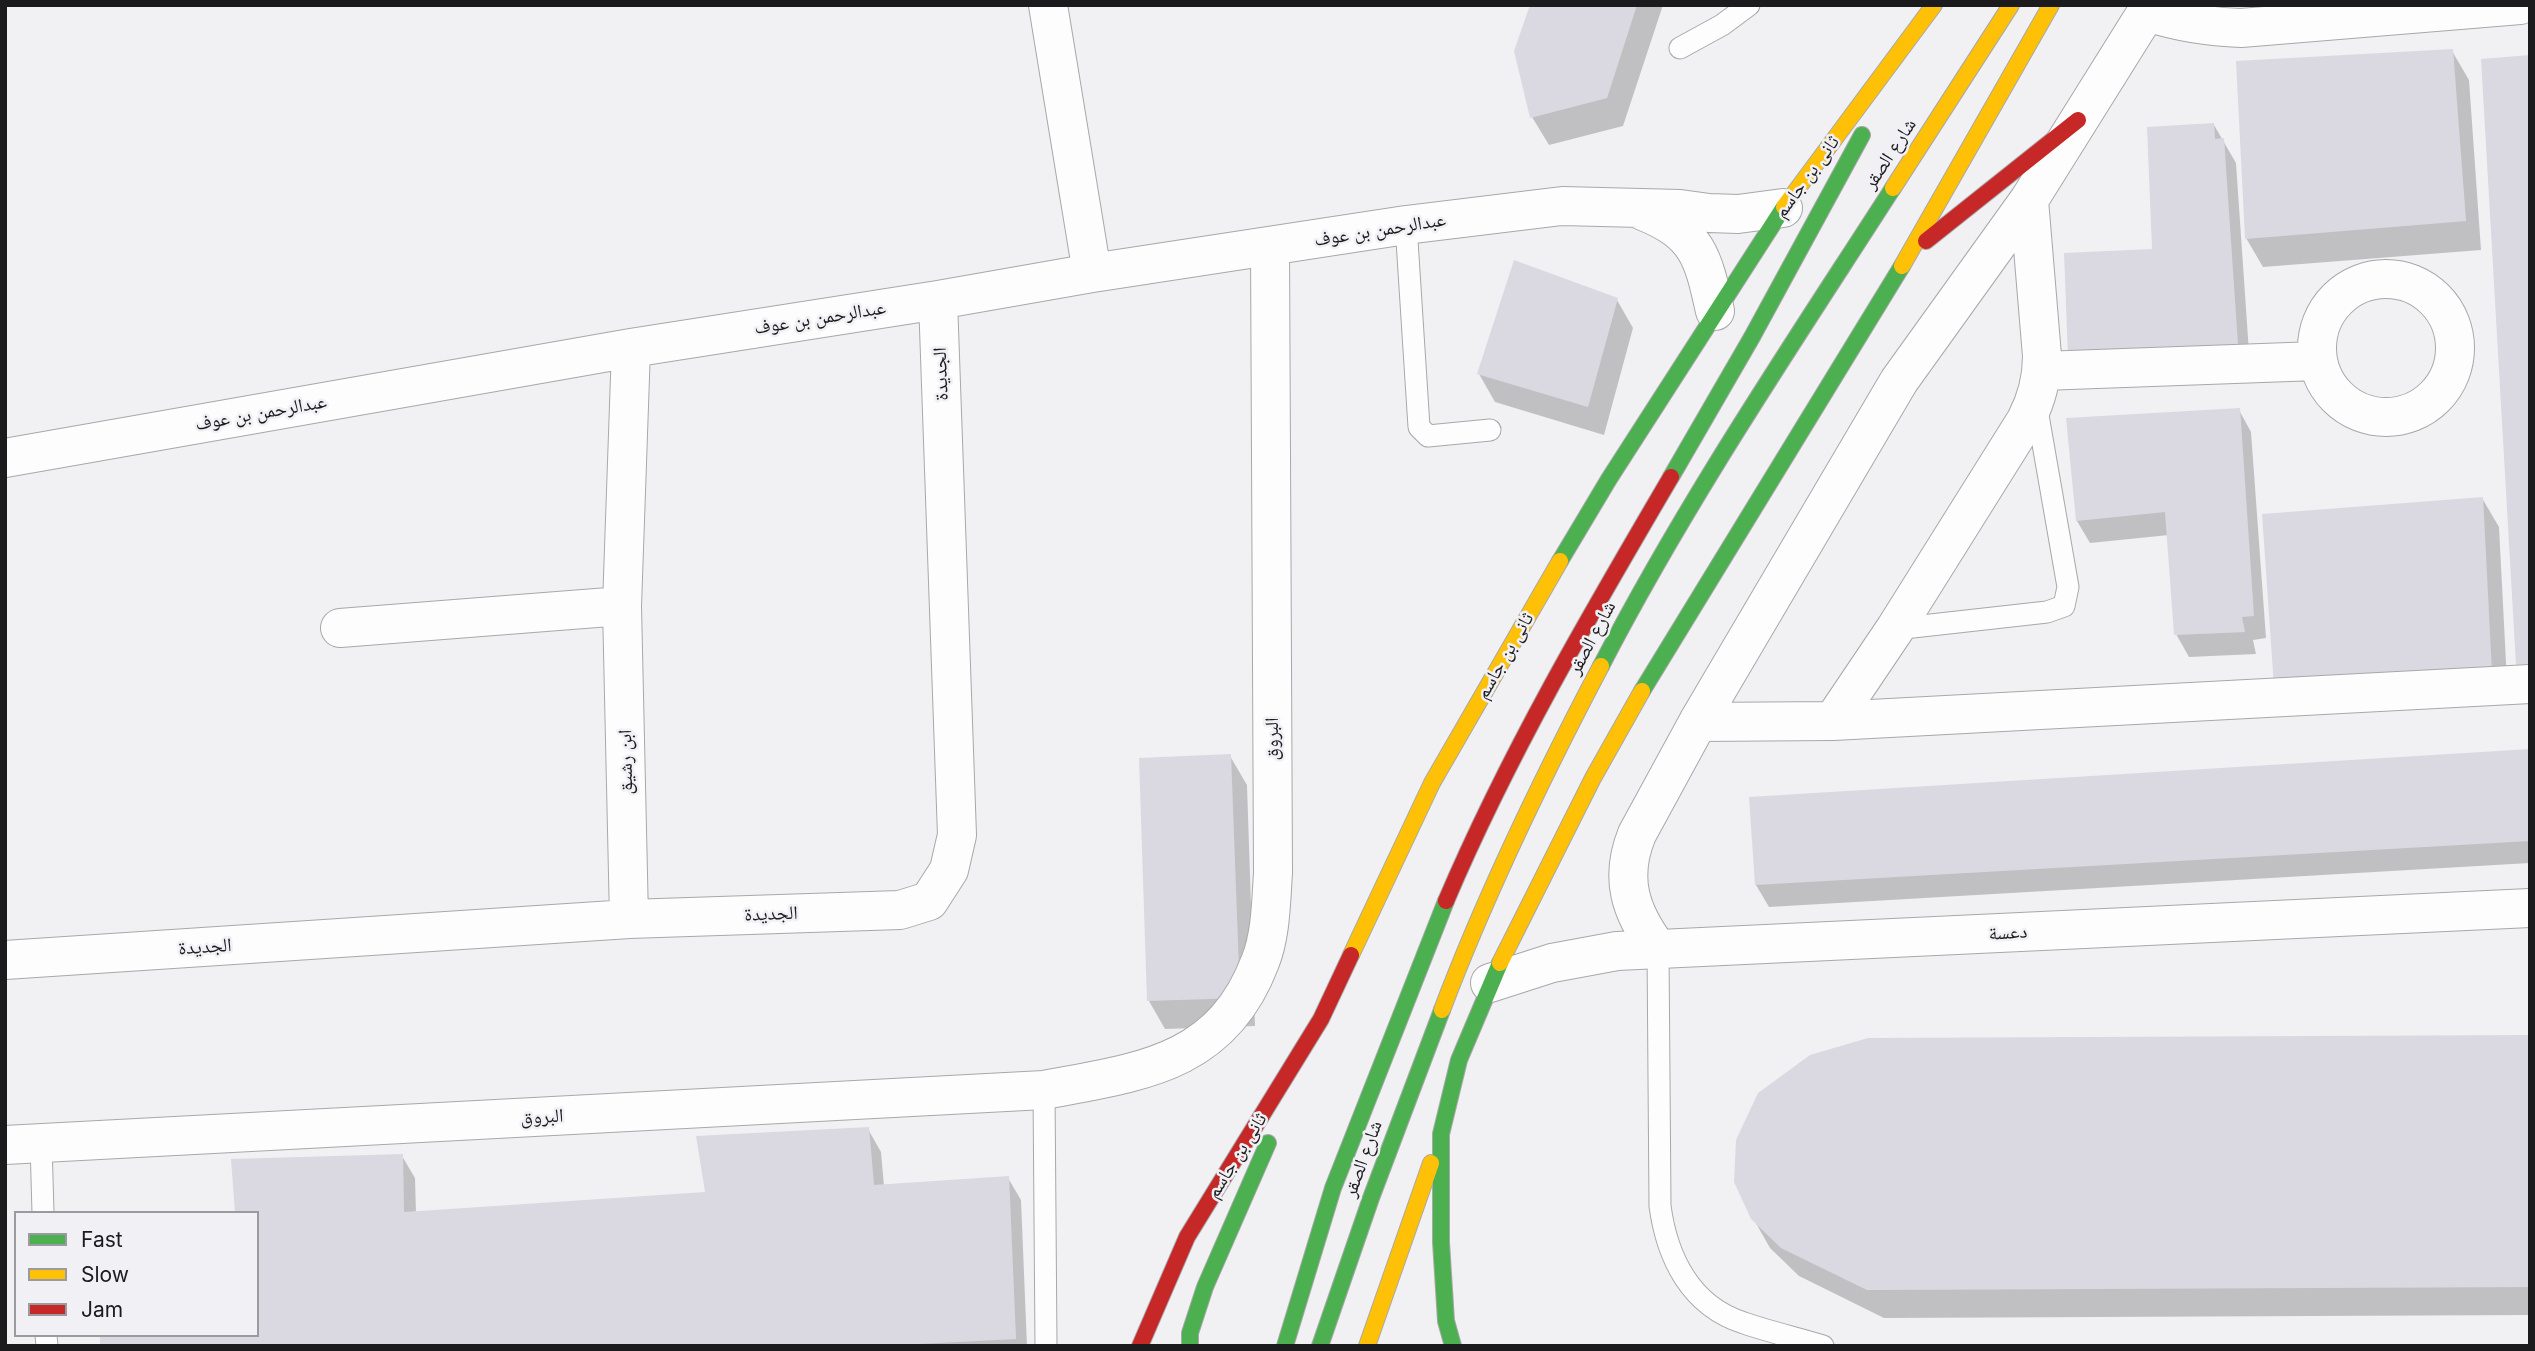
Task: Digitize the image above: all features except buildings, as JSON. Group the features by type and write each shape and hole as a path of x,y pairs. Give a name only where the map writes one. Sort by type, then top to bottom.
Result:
{"main road":[{"name":"شارع الصقر","path":"1322,1339 1412,1084 1502,862 1546,770 1657,564 1770,379 2011,5"},
{"path":"1367,1346 1441,1134 1459,1060 1490,983 1592,778 1644,687 1910,253 2051,5"},
{"name":"شارع الصقر","path":"1285,1346 1333,1188 1427,943 1512,757 1560,667 1752,337 1932,9"},
{"name":"ثانى بن جاسم","path":"1140,1346 1187,1237 1321,1019 1432,783 1549,578 1783,208 1932,9"},
{"path":"1910,253 2078,120"},
{"path":"1190,1346 1190,1332 1205,1287 1321,1019"},
{"path":"1441,1134 1441,1242 1446,1321 1453,1346"}],"street":[{"path":"1048,5 1092,273"},
{"path":"1658,949 1629,894 1626,875 1629,853 1637,834 1698,722 1899,381 2029,200 2149,9 2178,22 2241,28 2520,5"},
{"path":"1833,721 1895,629 2026,420 2039,386 2029,200"},
{"name":"عبدالرحمن بن عوف","path":"5,458 631,348 1406,225 1562,206 1680,209 1738,214 1783,208"},
{"name":"عبدالرحمن بن عوف","path":"1638,209 1679,230 1694,246 1705,266 1715,312"},
{"name":"البروق","path":"23,1144 1044,1090 1127,1075 1171,1061 1210,1037 1240,1002 1261,961 1273,873 1270,247"},
{"name":"الجديدة","path":"5,960 629,919 901,910 929,901 949,870 957,835 938,300"},
{"name":"ابن رشيق","path":"629,919 622,606 631,348"},
{"path":"2039,386 2317,361"},
{"path":"340,628 622,606"},
{"path":"1698,722 1833,721 2530,684"},
{"name":"دعسة","path":"1490,983 1584,956 1617,951 2530,908"}],"lane":[{"path":"1680,48 1722,25 1749,5"},
{"path":"1406,225 1419,427 1428,436 1490,430"},
{"path":"1895,629 2047,612 2064,606 2068,587 2039,386"},
{"path":"1658,949 1660,1206 1664,1236 1675,1264 1693,1289 1716,1309 1743,1323 1823,1346"},
{"path":"1044,1090 1046,1346"},
{"name":"البروق","path":"23,1144 42,1211"}],"traffic: fast":[{"path":"1671,477 1752,337 1862,135"},
{"path":"1601,666 1705,483 1893,188"},
{"path":"1560,561 1609,479 1784,207"},
{"path":"1642,691 1902,266"},
{"path":"1285,1346 1333,1188 1446,901"},
{"path":"1453,1346 1446,1321 1441,1242 1441,1134 1459,1060 1500,963"},
{"path":"1320,1346 1371,1198 1442,1010"},
{"path":"1190,1346 1190,1333 1205,1287 1268,1143"}],"traffic: slow":[{"path":"1784,207 1934,5"},
{"path":"1893,188 2011,5"},
{"path":"1902,266 2051,5"},
{"path":"1351,955 1432,783 1560,561"},
{"path":"1442,1010 1516,835 1601,666"},
{"path":"1500,963 1593,778 1642,691"},
{"path":"1367,1346 1431,1163"}],"traffic: jam":[{"path":"1926,241 2078,120"},
{"path":"1446,901 1524,738 1671,477"},
{"path":"1140,1346 1187,1237 1321,1019 1351,955"}]}
